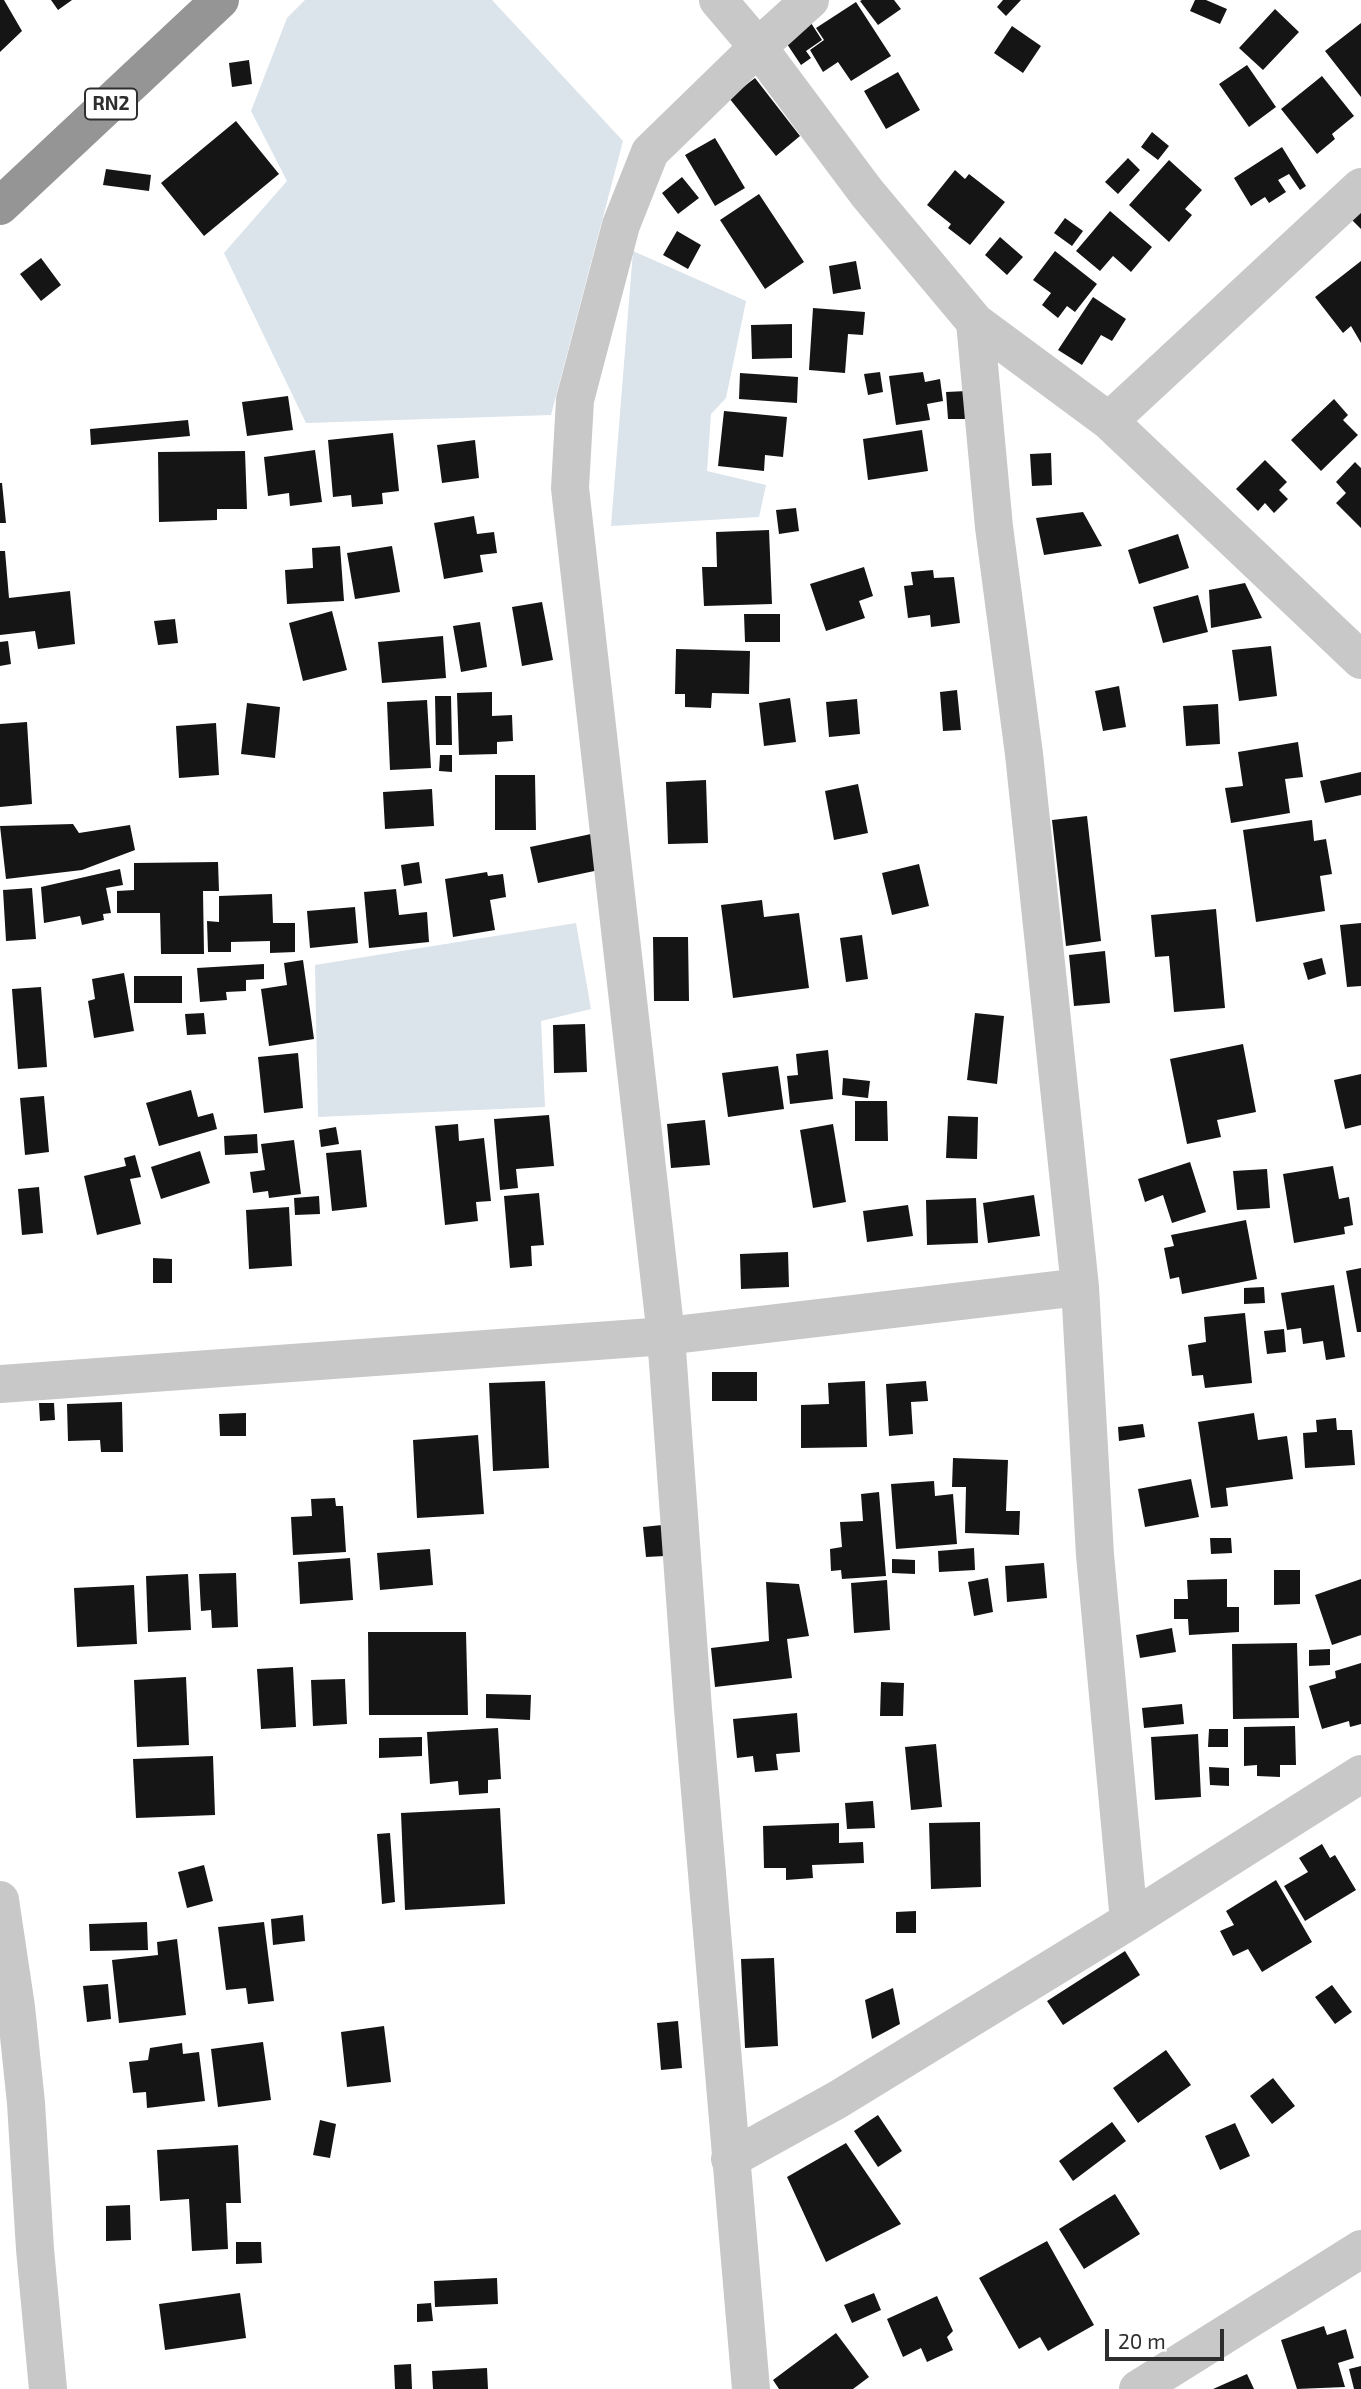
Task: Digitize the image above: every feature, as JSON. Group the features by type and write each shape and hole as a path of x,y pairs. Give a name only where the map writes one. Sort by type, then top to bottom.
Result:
{"highway":[{"name":"RN2","path":"0,206 220,0"}],"street":[{"path":"718,0 758,47 867,193 975,322 1109,421 1361,660"},
{"path":"751,2389 694,1723 666,1336 570,488 575,400 621,225 650,152 810,0"},
{"path":"1109,421 1361,187"},
{"path":"975,322 994,527 1024,754 1080,1287 1095,1555 1129,1921"},
{"path":"0,1384 666,1336 1080,1287"},
{"path":"730,2159 837,2100 1129,1921 1361,1774"},
{"path":"0,1900 22,2062 34,2249 48,2389"},
{"path":"1138,2389 1361,2249"}],"shaded area":[{"path":"305,0 492,0 623,141 551,415 306,423 224,253 287,181 251,111 287,18"},
{"path":"633,251 746,301 726,398 711,414 707,471 766,485 759,517 611,526"},
{"path":"576,923 591,1009 541,1021 545,1107 318,1117 315,965"}],"building":[{"path":"0,0 4,0 22,31 0,52"},
{"path":"51,0 72,0 58,10"},
{"path":"894,0 901,9 878,25 860,1"},
{"path":"1003,0 1021,0 1006,16 997,7"},
{"path":"1195,0 1206,0 1227,9 1220,24 1190,11"},
{"path":"856,2 891,56 851,81 838,62 823,72 810,50 824,40 816,28"},
{"path":"1275,9 1299,32 1263,70 1239,48"},
{"path":"811,23 822,40 806,51 811,58 801,65 785,41"},
{"path":"1361,23 1361,97 1325,51"},
{"path":"1012,26 1041,46 1023,73 994,53"},
{"path":"249,60 252,84 232,87 229,63"},
{"path":"1247,65 1276,107 1249,127 1219,84"},
{"path":"898,72 920,110 886,129 864,91"},
{"path":"1322,76 1354,116 1332,134 1335,139 1317,154 1281,109"},
{"path":"755,78 800,136 776,156 729,98"},
{"path":"236,121 279,174 204,236 161,183"},
{"path":"1152,132 1169,146 1158,160 1141,147"},
{"path":"715,138 745,188 715,206 685,155"},
{"path":"1282,147 1306,186 1300,190 1289,174 1278,180 1286,192 1269,203 1265,197 1251,206 1234,178"},
{"path":"1128,158 1140,170 1118,194 1105,182"},
{"path":"1169,160 1202,190 1185,209 1192,215 1169,242 1129,205"},
{"path":"106,169 151,175 149,191 103,185"},
{"path":"955,170 965,179 969,174 1005,202 970,245 948,228 951,224 927,205"},
{"path":"682,177 699,198 678,214 662,193"},
{"path":"759,194 804,262 765,289 720,220"},
{"path":"1361,208 1361,229 1349,217"},
{"path":"1110,211 1152,247 1131,272 1113,256 1100,271 1076,251"},
{"path":"1065,218 1083,231 1072,246 1054,233"},
{"path":"677,231 701,245 688,269 663,255"},
{"path":"1000,237 1023,257 1007,275 985,255"},
{"path":"1055,251 1097,284 1075,312 1067,306 1058,318 1042,305 1051,293 1033,280"},
{"path":"41,258 61,285 41,301 20,274"},
{"path":"856,261 861,289 833,294 829,266"},
{"path":"1361,261 1361,343 1351,326 1343,333 1315,297"},
{"path":"1093,297 1126,319 1112,341 1101,335 1082,365 1058,350"},
{"path":"813,308 865,312 863,335 848,334 845,373 809,370"},
{"path":"792,324 792,358 752,359 751,325"},
{"path":"880,372 883,392 868,395 864,374"},
{"path":"923,372 925,382 940,379 943,401 927,404 930,420 896,425 889,376"},
{"path":"740,373 798,377 797,403 739,399"},
{"path":"967,391 968,419 948,419 946,392"},
{"path":"288,396 293,430 247,436 242,402"},
{"path":"1334,399 1348,415 1343,420 1358,435 1321,471 1291,440"},
{"path":"724,411 787,417 783,457 765,455 764,471 718,466"},
{"path":"188,420 190,436 91,445 90,429"},
{"path":"922,430 928,471 868,480 863,439"},
{"path":"393,433 399,491 382,493 383,504 352,507 351,495 333,497 328,440"},
{"path":"475,440 479,478 442,483 437,445"},
{"path":"315,450 322,502 290,506 289,493 268,496 264,457"},
{"path":"245,451 247,509 217,509 217,520 159,522 158,452"},
{"path":"1051,453 1052,485 1032,486 1030,454"},
{"path":"1265,460 1287,482 1279,490 1288,499 1274,513 1265,503 1258,511 1236,489"},
{"path":"1355,462 1361,468 1361,528 1336,503 1346,493 1336,482"},
{"path":"2,483 6,523 0,523"},
{"path":"796,508 799,531 779,534 776,510"},
{"path":"1083,512 1102,546 1044,555 1036,518"},
{"path":"474,516 477,534 494,532 497,553 480,555 483,572 444,579 434,523"},
{"path":"769,530 772,604 704,606 702,567 717,567 716,532"},
{"path":"1178,534 1189,568 1139,584 1128,550"},
{"path":"340,546 344,601 287,604 285,570 313,568 312,548"},
{"path":"392,546 400,592 355,599 347,553"},
{"path":"0,551 5,551 9,598 70,591 75,644 38,649 35,631 0,635"},
{"path":"864,567 873,596 859,601 865,618 826,631 810,584"},
{"path":"933,570 934,578 954,577 960,623 931,627 930,615 908,618 904,586 913,585 911,572"},
{"path":"1245,583 1262,618 1211,628 1209,590"},
{"path":"1198,595 1208,632 1163,643 1153,607"},
{"path":"542,602 553,660 522,666 512,607"},
{"path":"332,611 347,670 303,681 289,623"},
{"path":"744,614 780,614 780,642 745,642"},
{"path":"175,619 178,643 158,645 154,621"},
{"path":"480,622 487,667 461,672 453,626"},
{"path":"443,636 446,678 382,683 378,642"},
{"path":"8,641 11,664 0,666 0,642"},
{"path":"1271,646 1277,696 1239,701 1232,650"},
{"path":"676,649 750,651 749,694 712,693 711,708 685,707 685,694 675,694"},
{"path":"1119,686 1126,727 1103,731 1095,691"},
{"path":"957,690 961,730 943,731 940,692"},
{"path":"492,692 492,716 512,715 513,741 497,742 497,754 459,755 457,693"},
{"path":"435,696 451,696 452,745 436,745"},
{"path":"790,698 796,742 764,746 759,703"},
{"path":"857,699 860,734 829,737 826,702"},
{"path":"427,700 431,768 390,770 387,702"},
{"path":"247,703 280,707 275,758 241,754"},
{"path":"1218,704 1220,744 1186,746 1183,706"},
{"path":"27,722 32,804 0,807 0,724"},
{"path":"216,723 219,775 179,778 176,726"},
{"path":"1298,742 1303,777 1285,779 1290,813 1231,823 1225,788 1243,786 1238,752"},
{"path":"440,755 452,755 452,772 439,771"},
{"path":"1361,772 1361,795 1325,803 1320,781"},
{"path":"495,775 535,775 536,830 495,830"},
{"path":"706,780 708,843 668,844 666,782"},
{"path":"858,784 868,833 834,840 825,791"},
{"path":"432,789 434,826 385,829 383,792"},
{"path":"1087,816 1101,941 1066,946 1052,820"},
{"path":"1312,820 1314,841 1326,839 1332,874 1320,876 1325,911 1256,922 1243,830"},
{"path":"73,824 79,833 130,825 135,850 82,870 6,879 0,826"},
{"path":"591,834 599,870 538,883 530,847"},
{"path":"218,862 219,891 203,891 204,954 161,954 160,913 117,913 117,891 134,890 134,863"},
{"path":"419,862 422,883 404,886 401,865"},
{"path":"919,864 929,906 892,915 882,873"},
{"path":"120,869 123,885 106,888 111,913 103,914 104,920 82,925 80,916 44,923 41,887"},
{"path":"487,872 488,876 503,874 506,897 490,900 495,930 453,937 445,879"},
{"path":"32,888 36,939 6,941 3,890"},
{"path":"396,889 399,915 427,912 429,942 369,948 364,892"},
{"path":"272,894 273,923 295,923 295,952 270,953 270,941 231,942 231,952 208,952 207,921 219,922 219,896"},
{"path":"762,900 764,917 799,913 809,988 733,998 721,905"},
{"path":"355,907 358,943 310,948 307,911"},
{"path":"1216,909 1225,1008 1174,1012 1169,956 1155,957 1151,915"},
{"path":"1361,923 1361,986 1347,987 1340,925"},
{"path":"862,935 868,979 846,982 840,938"},
{"path":"653,937 688,937 689,1001 654,1001"},
{"path":"1105,951 1110,1003 1074,1006 1069,955"},
{"path":"1322,958 1326,974 1308,980 1303,963"},
{"path":"303,960 314,1039 269,1046 261,989 287,985 284,963"},
{"path":"264,964 264,979 246,980 246,991 226,992 227,1000 200,1002 197,968"},
{"path":"124,973 134,1031 94,1038 88,1001 95,999 92,979"},
{"path":"134,976 182,976 182,1003 134,1003"},
{"path":"41,987 47,1067 18,1069 12,989"},
{"path":"204,1013 206,1034 187,1035 185,1014"},
{"path":"975,1013 1004,1016 997,1084 967,1080"},
{"path":"585,1024 587,1072 554,1073 553,1025"},
{"path":"1243,1044 1256,1112 1217,1120 1221,1137 1187,1144 1170,1059"},
{"path":"828,1050 833,1099 790,1104 787,1076 798,1075 796,1054"},
{"path":"298,1053 303,1108 264,1113 258,1057"},
{"path":"778,1066 784,1109 728,1117 722,1073"},
{"path":"1361,1074 1361,1125 1345,1129 1334,1080"},
{"path":"843,1078 870,1081 868,1098 842,1095"},
{"path":"191,1090 198,1117 213,1113 217,1129 159,1146 146,1103"},
{"path":"44,1096 49,1152 25,1155 20,1098"},
{"path":"855,1101 887,1101 888,1141 855,1141"},
{"path":"549,1115 554,1166 516,1169 518,1188 500,1190 494,1119"},
{"path":"948,1116 978,1117 977,1159 946,1158"},
{"path":"705,1120 710,1165 671,1168 667,1124"},
{"path":"458,1124 459,1141 484,1138 491,1201 476,1202 478,1221 445,1225 435,1126"},
{"path":"833,1124 846,1202 813,1208 800,1130"},
{"path":"336,1127 339,1144 321,1147 319,1130"},
{"path":"257,1134 258,1153 225,1155 224,1136"},
{"path":"294,1140 301,1194 269,1198 268,1191 253,1193 250,1172 265,1170 261,1144"},
{"path":"361,1150 367,1207 332,1211 326,1153"},
{"path":"200,1151 210,1183 161,1199 151,1167"},
{"path":"135,1155 141,1177 130,1179 141,1224 97,1235 84,1176 126,1166 124,1158"},
{"path":"1190,1162 1206,1212 1172,1223 1163,1195 1145,1202 1138,1179"},
{"path":"1333,1166 1339,1199 1349,1197 1353,1225 1344,1227 1345,1234 1294,1243 1283,1174"},
{"path":"1267,1169 1270,1208 1237,1210 1233,1171"},
{"path":"39,1187 43,1233 22,1235 18,1189"},
{"path":"539,1193 544,1245 531,1246 532,1266 510,1268 504,1196"},
{"path":"1034,1195 1040,1236 988,1243 983,1203"},
{"path":"319,1196 320,1214 295,1215 294,1198"},
{"path":"976,1198 978,1243 927,1245 926,1200"},
{"path":"908,1205 913,1236 867,1242 863,1211"},
{"path":"289,1207 292,1266 249,1269 246,1210"},
{"path":"1246,1220 1257,1279 1182,1294 1179,1277 1170,1279 1164,1248 1174,1246 1171,1235"},
{"path":"788,1252 789,1287 741,1289 740,1254"},
{"path":"153,1258 172,1259 172,1283 153,1283"},
{"path":"1361,1268 1361,1332 1357,1332 1346,1271"},
{"path":"1334,1285 1345,1357 1326,1360 1323,1341 1303,1344 1301,1328 1287,1330 1281,1293"},
{"path":"1264,1287 1265,1303 1244,1304 1244,1288"},
{"path":"1245,1313 1252,1383 1205,1388 1203,1375 1192,1376 1188,1345 1206,1342 1204,1317"},
{"path":"1284,1329 1286,1352 1267,1354 1264,1331"},
{"path":"712,1372 757,1372 757,1401 712,1401"},
{"path":"545,1381 549,1468 493,1471 489,1383"},
{"path":"865,1381 867,1447 801,1448 801,1405 829,1404 828,1383"},
{"path":"926,1381 928,1401 911,1402 913,1434 889,1436 886,1384"},
{"path":"122,1402 123,1452 101,1452 100,1440 68,1441 67,1404"},
{"path":"39,1403 54,1403 55,1420 40,1421"},
{"path":"246,1413 246,1436 220,1436 219,1414"},
{"path":"1254,1413 1258,1440 1287,1436 1293,1479 1226,1488 1228,1506 1211,1508 1198,1422"},
{"path":"1336,1418 1337,1430 1352,1430 1355,1465 1305,1468 1303,1433 1317,1432 1316,1420"},
{"path":"1143,1424 1145,1437 1119,1441 1118,1427"},
{"path":"478,1435 484,1514 417,1518 413,1440"},
{"path":"953,1458 1008,1460 1006,1511 1020,1511 1019,1535 965,1533 966,1487 952,1487"},
{"path":"1191,1479 1199,1517 1145,1527 1138,1489"},
{"path":"934,1481 935,1496 953,1494 957,1544 896,1549 891,1484"},
{"path":"879,1492 886,1576 842,1579 841,1570 831,1571 830,1549 842,1547 840,1522 863,1521 861,1494"},
{"path":"335,1498 336,1506 343,1506 346,1552 293,1555 291,1517 312,1516 311,1499"},
{"path":"662,1525 665,1556 646,1557 643,1527"},
{"path":"1210,1538 1231,1538 1232,1553 1211,1554"},
{"path":"974,1548 975,1570 939,1572 938,1551"},
{"path":"430,1549 433,1585 380,1590 377,1553"},
{"path":"350,1558 353,1600 300,1604 298,1562"},
{"path":"892,1559 915,1560 915,1574 892,1573"},
{"path":"1044,1563 1047,1598 1007,1602 1005,1566"},
{"path":"1274,1570 1300,1570 1300,1604 1274,1605"},
{"path":"236,1573 238,1627 212,1628 211,1610 201,1611 199,1574"},
{"path":"188,1574 191,1630 148,1632 146,1576"},
{"path":"988,1578 993,1612 974,1616 968,1582"},
{"path":"1227,1579 1227,1607 1239,1607 1239,1632 1189,1635 1188,1619 1174,1619 1174,1599 1188,1599 1187,1580"},
{"path":"1361,1579 1361,1635 1332,1645 1315,1595"},
{"path":"887,1580 890,1630 854,1633 851,1583"},
{"path":"766,1582 799,1584 809,1636 787,1639 792,1678 715,1687 711,1648 769,1641"},
{"path":"134,1585 137,1644 77,1647 74,1588"},
{"path":"1172,1628 1176,1652 1140,1658 1136,1635"},
{"path":"368,1632 466,1632 468,1715 369,1715"},
{"path":"1297,1643 1299,1718 1233,1719 1232,1644"},
{"path":"1330,1649 1330,1665 1309,1666 1309,1650"},
{"path":"1361,1663 1361,1724 1350,1727 1349,1721 1322,1729 1309,1686 1336,1678 1335,1671"},
{"path":"293,1667 296,1727 261,1729 257,1669"},
{"path":"186,1677 189,1745 137,1747 134,1680"},
{"path":"345,1679 347,1724 313,1726 311,1680"},
{"path":"881,1682 904,1683 903,1716 880,1716"},
{"path":"486,1694 531,1695 530,1720 486,1718"},
{"path":"1182,1704 1184,1724 1144,1728 1142,1708"},
{"path":"797,1713 800,1752 776,1754 778,1770 755,1772 753,1756 737,1758 733,1719"},
{"path":"1295,1726 1296,1765 1280,1765 1280,1777 1257,1776 1257,1765 1244,1766 1244,1727"},
{"path":"498,1728 501,1779 488,1780 488,1793 459,1795 458,1781 430,1784 427,1732"},
{"path":"1209,1729 1228,1729 1228,1747 1208,1747"},
{"path":"1198,1734 1201,1797 1155,1800 1151,1737"},
{"path":"422,1737 422,1756 379,1758 379,1738"},
{"path":"936,1744 942,1807 911,1810 905,1747"},
{"path":"213,1756 215,1815 136,1818 133,1759"},
{"path":"1209,1767 1229,1768 1229,1786 1210,1785"},
{"path":"873,1801 875,1828 847,1829 845,1803"},
{"path":"500,1808 505,1904 405,1910 401,1813"},
{"path":"980,1822 981,1887 931,1889 929,1823"},
{"path":"839,1823 839,1843 863,1842 864,1863 812,1865 813,1878 786,1880 786,1868 764,1868 763,1826"},
{"path":"390,1833 395,1902 382,1904 377,1834"},
{"path":"1322,1844 1330,1858 1335,1855 1356,1890 1305,1921 1284,1886 1308,1872 1299,1858"},
{"path":"204,1865 213,1901 187,1908 178,1872"},
{"path":"1276,1880 1312,1942 1262,1972 1248,1949 1233,1956 1220,1931 1234,1925 1226,1911"},
{"path":"916,1911 916,1933 896,1933 896,1912"},
{"path":"303,1915 305,1941 273,1945 271,1919"},
{"path":"147,1922 148,1950 90,1951 89,1924"},
{"path":"264,1922 274,2001 248,2004 246,1988 226,1990 218,1927"},
{"path":"177,1939 186,2015 119,2023 112,1960 158,1955 157,1942"},
{"path":"1125,1951 1140,1975 1063,2025 1047,2001"},
{"path":"774,1958 778,2046 745,2048 741,1959"},
{"path":"108,1984 111,2019 87,2022 83,1986"},
{"path":"1332,1985 1352,2012 1335,2024 1315,1997"},
{"path":"893,1988 900,2024 872,2039 865,2000"},
{"path":"678,2021 682,2068 661,2070 657,2023"},
{"path":"384,2026 391,2082 347,2087 341,2032"},
{"path":"263,2042 271,2100 218,2107 211,2049"},
{"path":"182,2043 183,2054 199,2052 205,2101 147,2108 146,2092 133,2093 129,2062 148,2060 150,2048"},
{"path":"1166,2050 1191,2085 1138,2123 1113,2088"},
{"path":"1273,2078 1295,2106 1272,2124 1250,2096"},
{"path":"878,2115 902,2151 878,2167 854,2131"},
{"path":"320,2120 336,2124 330,2158 313,2155"},
{"path":"1112,2122 1126,2141 1073,2181 1059,2161"},
{"path":"1235,2123 1250,2156 1220,2170 1205,2136"},
{"path":"846,2143 901,2224 826,2262 787,2177"},
{"path":"238,2145 241,2203 226,2203 228,2249 192,2251 189,2199 160,2201 157,2150"},
{"path":"1115,2194 1140,2234 1084,2269 1059,2229"},
{"path":"130,2205 131,2240 106,2241 106,2206"},
{"path":"1047,2241 1094,2325 1048,2351 1040,2337 1019,2349 979,2278"},
{"path":"236,2242 261,2242 262,2263 236,2264"},
{"path":"497,2278 498,2304 435,2307 434,2281"},
{"path":"240,2293 246,2338 165,2350 159,2304"},
{"path":"874,2293 881,2310 852,2323 844,2305"},
{"path":"937,2296 953,2331 947,2337 953,2350 927,2362 921,2348 903,2357 887,2319"},
{"path":"431,2303 433,2321 417,2322 417,2304"},
{"path":"1324,2326 1327,2335 1346,2329 1354,2358 1338,2363 1345,2387 1297,2389 1281,2340"},
{"path":"836,2333 869,2377 853,2389 779,2389 773,2380"},
{"path":"411,2364 412,2389 395,2389 394,2365"},
{"path":"1361,2366 1361,2389 1354,2389 1349,2369"},
{"path":"487,2368 488,2389 433,2389 432,2371"},
{"path":"1247,2374 1254,2389 1213,2389"}]}
